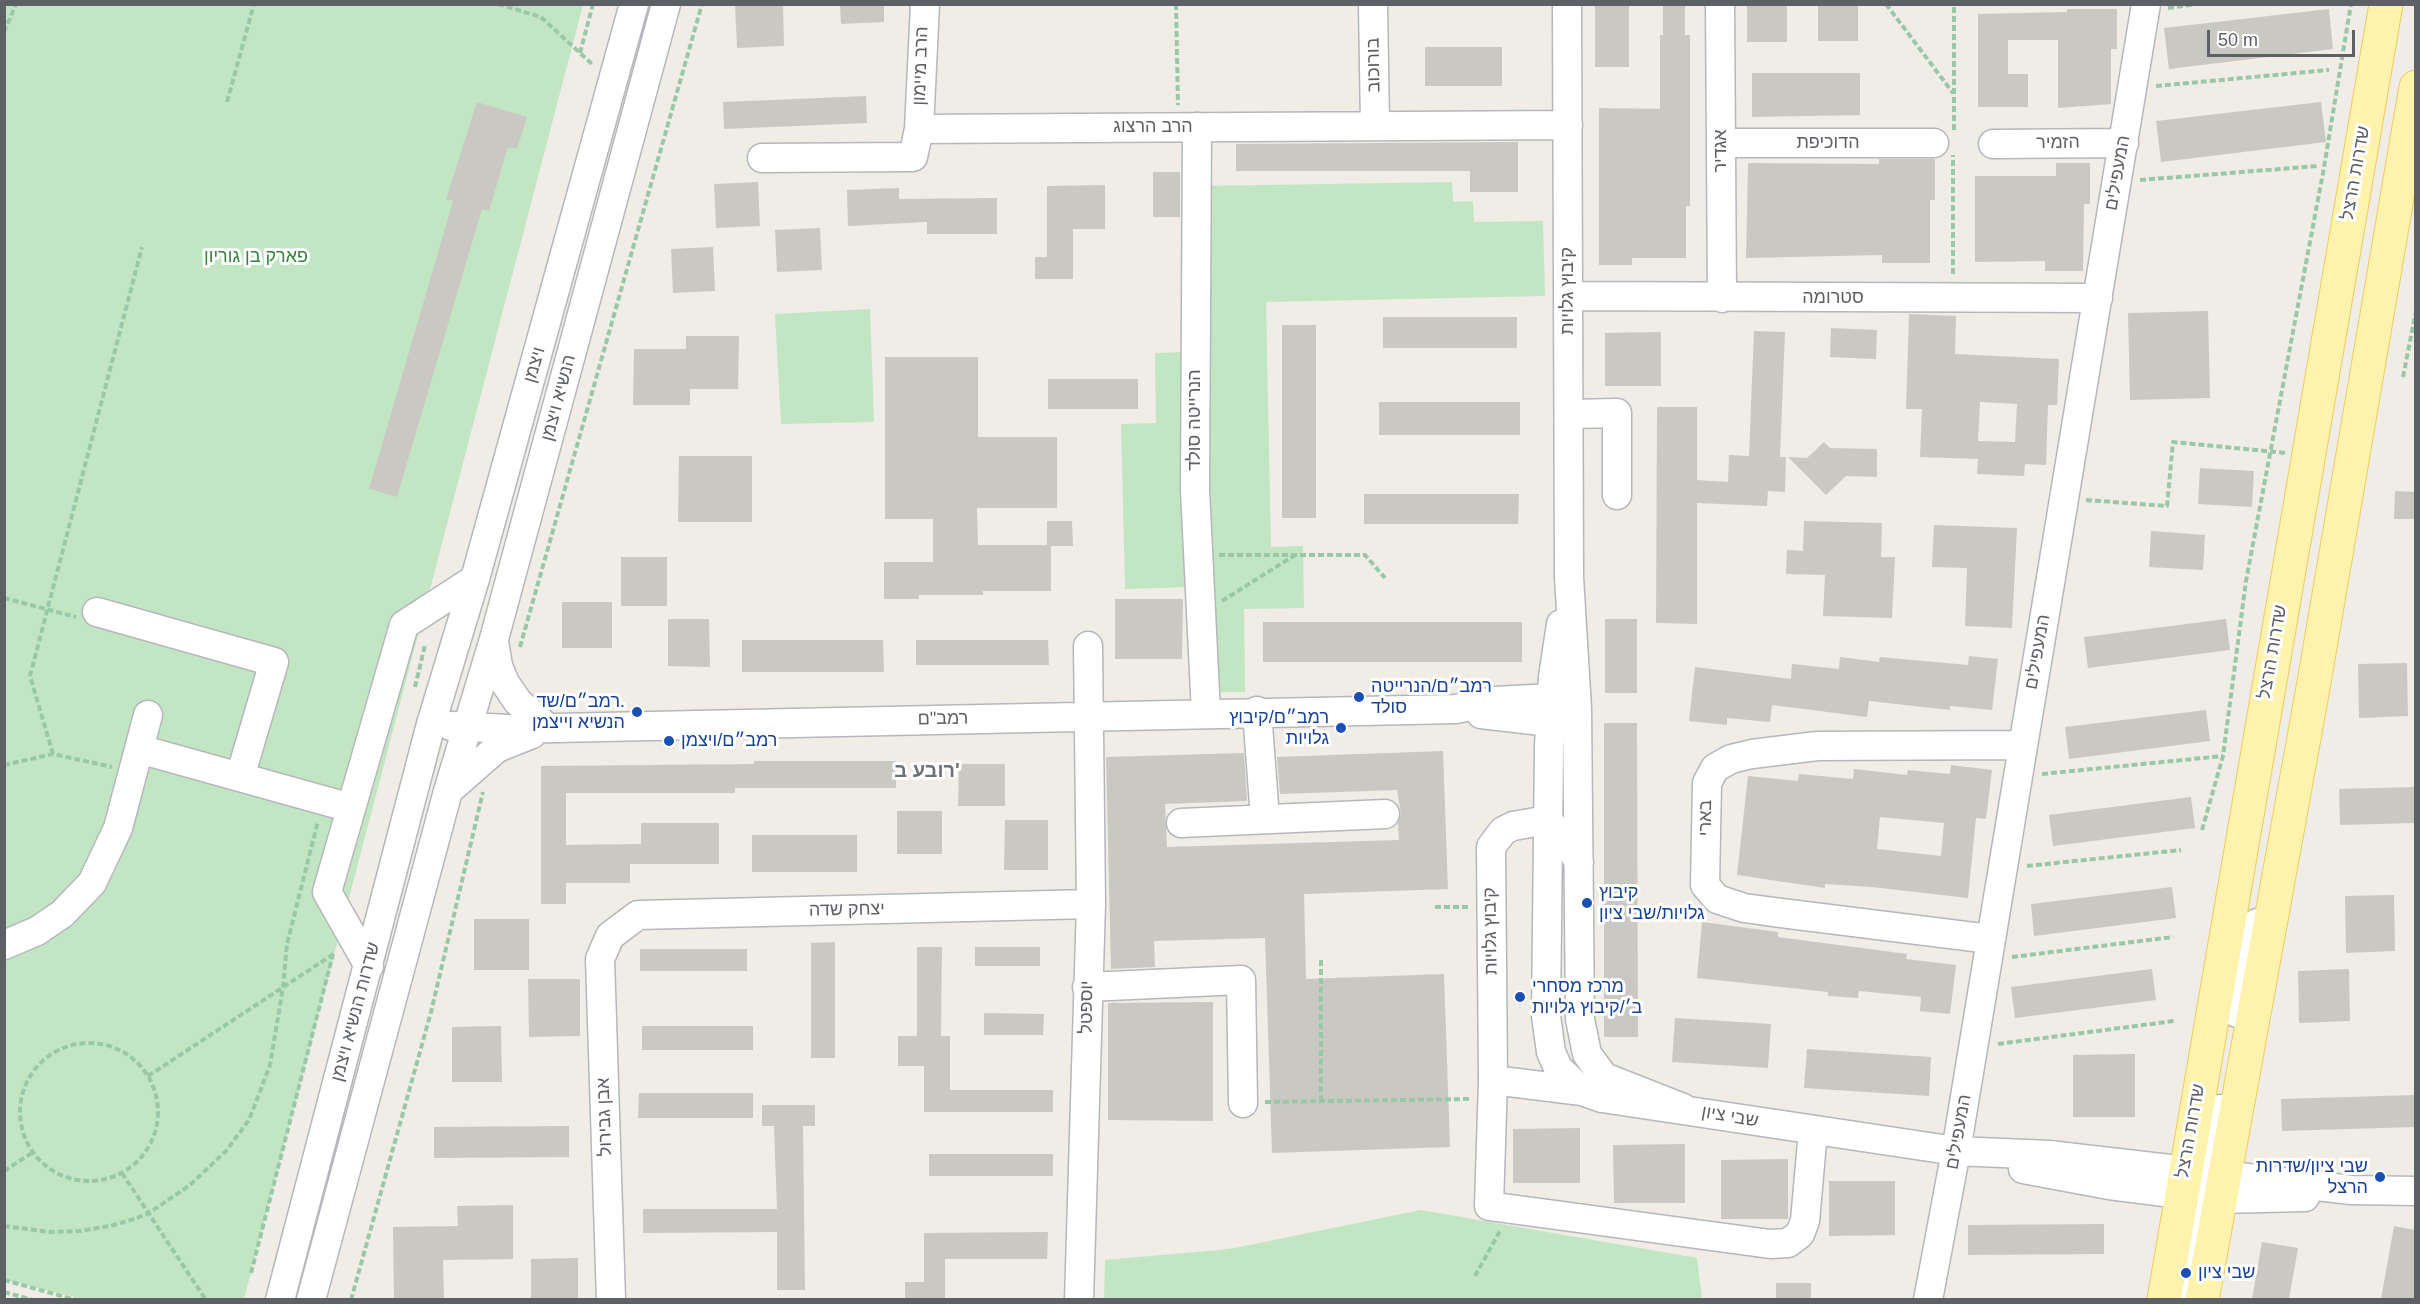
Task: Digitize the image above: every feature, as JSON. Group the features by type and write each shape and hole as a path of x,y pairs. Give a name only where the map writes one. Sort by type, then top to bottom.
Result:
{"main road":[{"name":"שדרות הרצל","path":"2202,1299 2202,1185 2249,795 2386,4"},
{"name":"שדרות הרצל","path":"2164,1299 2202,1185 2292,803 2415,87"}],"street":[{"name":"ויצמן","path":"431,724 475,579 634,4"},
{"name":"הנשיא ויצמן","path":"448,791 494,639 666,4"},
{"name":"הרב מיימון","path":"919,129 925,4"},
{"name":"בורוכוב","path":"1373,4 1375,126"},
{"name":"קיבוץ גלויות","path":"1567,4 1569,577 1560,709 1547,820 1548,1035 1558,1068 1582,1092"},
{"name":"אגדיר","path":"1720,4 1722,298"},
{"name":"המעפילים","path":"1928,1299 1956,1151 2146,4"},
{"name":"הרב הרצוג","path":"919,129 1568,125"},
{"name":"הנרייטה סולד","path":"1188,127 1195,490 1206,713"},
{"path":"762,158 913,158 919,129"},
{"name":"הדוכיפת","path":"1721,142 1934,143"},
{"name":"הזמיר","path":"1993,144 2124,143"},
{"name":"סטרומה","path":"1568,296 2098,298"},
{"path":"1569,414 1617,413 1617,495"},
{"path":"369,966 344,947 327,892 404,625 475,579"},
{"path":"91,616 274,662 240,777"},
{"path":"448,791 497,748 548,728 518,702 505,683 498,666 494,639"},
{"name":"יוספטל","path":"1079,1299 1091,904 1088,646"},
{"name":"רמב\"ם","path":"431,724 548,728 1257,711 1456,709 1523,720 1560,709"},
{"name":"קיבוץ גלויות","path":"1560,709 1579,861 1580,1019 1587,1054"},
{"path":"1257,711 1265,819"},
{"path":"4,945 37,931 62,914 92,883 118,828 148,715"},
{"name":"שדרות הנשיא ויצמן","path":"280,1299 431,724"},
{"name":"בארי","path":"1989,950 1744,908 1717,899 1705,885 1707,783 1714,768 1763,753 1817,747 2022,745"},
{"path":"136,760 240,777 351,808"},
{"name":"שדרות הנשיא ויצמן","path":"311,1299 448,791"},
{"path":"2247,962 2249,795"},
{"path":"2176,1299 2202,1185 2247,962 2292,803"},
{"path":"1180,823 1385,814"},
{"path":"1547,820 1567,842 1579,861"},
{"name":"קיבוץ גלויות","path":"1512,1209 1489,1206 1493,1090 1490,858 1496,838 1503,831 1523,822 1547,820"},
{"name":"יצחק שדה","path":"610,936 638,915 1091,904"},
{"name":"אבן גבירול","path":"610,936 600,959 611,1299"},
{"path":"1087,987 1241,981 1243,1103"},
{"name":"שבי ציון","path":"1587,1054 1604,1077 1683,1108"},
{"name":"שבי ציון","path":"1493,1090 1582,1092 1602,1098 1683,1108 1813,1131 1956,1151 2049,1155 2271,1200 2351,1190 2415,1191"},
{"path":"1512,1209 1770,1244 1788,1243 1800,1234 1805,1221 1813,1131"},
{"path":"2184,1299 2187,1246"}],"path":[{"path":"4,32 16,4"},
{"path":"227,102 254,4"},
{"path":"498,4 541,17 613,84"},
{"path":"580,53 593,4"},
{"path":"505,683 525,635 702,4"},
{"path":"1176,4 1188,127"},
{"path":"1886,4 1954,94"},
{"path":"2188,5 2197,4"},
{"path":"2202,830 2223,756 2246,581 2351,4"},
{"path":"2176,84 2329,70"},
{"path":"2166,178 2318,166"},
{"path":"53,754 30,676 142,247"},
{"path":"2403,377 2415,311"},
{"path":"2064,498 2167,506 2173,442 2307,455"},
{"path":"1197,555 1365,555 1385,578"},
{"path":"1200,615 1296,555"},
{"path":"4,598 47,609 91,616"},
{"path":"4,765 53,754 136,760"},
{"path":"2017,777 2223,756"},
{"path":"351,1299 431,1012 476,823 484,782 478,763"},
{"path":"4,1226 50,1232 80,1231 110,1226 149,1213 190,1185 225,1151 249,1120 270,1065 284,987 287,944 323,800"},
{"path":"2002,868 2181,850"},
{"path":"1435,907 1491,907"},
{"path":"1989,950 2173,937"},
{"path":"148,1076 344,947"},
{"path":"251,1273 344,947"},
{"path":"1321,960 1321,1101"},
{"path":"1973,1047 2174,1021"},
{"path":"90,1043 108,1046 124,1053 148,1076 156,1096 158,1113 155,1131 148,1148 137,1162 122,1173 105,1179 87,1181 69,1179 53,1172 32,1153 21,1129 22,1094 29,1077 40,1063 55,1052 72,1045 90,1043"},
{"path":"1243,1103 1321,1101 1493,1090"},
{"path":"4,1171 32,1153"},
{"path":"122,1173 206,1299"},
{"path":"1475,1276 1512,1209"},
{"path":"4,1280 76,1299"},
{"path":"4,1292 33,1299"}],"green space":[{"name":"פארק בן גוריון","path":"5,5 583,5 244,1299 83,1299 5,1280"},
{"path":"1452,182 1453,202 1473,201 1474,222 1543,221 1545,296 1266,302 1271,547 1303,546 1304,608 1244,609 1245,692 1208,692 1200,186"},
{"path":"870,309 874,422 781,424 775,314"},
{"path":"1187,352 1192,587 1125,589 1121,424 1156,423 1155,353"},
{"path":"1421,1210 1697,1258 1702,1299 1104,1299 1105,1260 1230,1249"}],"building":[{"path":"735,4 783,4 784,46 737,48"},
{"path":"840,4 884,4 884,22 841,24"},
{"path":"1595,4 1629,4 1629,67 1595,67"},
{"path":"1663,4 1685,4 1685,35 1690,35 1690,206 1686,206 1686,258 1632,258 1632,265 1599,265 1599,108 1660,109 1660,35 1663,35"},
{"path":"1747,4 1787,4 1787,42 1747,42"},
{"path":"1818,4 1858,4 1858,41 1818,41"},
{"path":"2067,9 2117,9 2117,49 2111,49 2111,104 2058,108 2058,40 2008,40 2008,74 2028,74 2028,107 1978,107 1978,14 2067,12"},
{"path":"2329,9 2333,49 2169,69 2164,28"},
{"path":"1425,47 1502,47 1502,86 1425,86"},
{"path":"1752,73 1860,73 1860,115 1752,117"},
{"path":"866,96 867,123 724,129 723,102"},
{"path":"477,102 527,117 517,149 508,147 489,211 482,209 397,497 369,489 453,201 446,199"},
{"path":"2321,102 2326,142 2161,162 2156,121"},
{"path":"1518,142 1518,192 1470,192 1470,171 1236,171 1236,144"},
{"path":"1879,159 1935,159 1935,200 1930,200 1930,263 1882,263 1882,255 1746,258 1748,163 1879,164"},
{"path":"2056,163 2090,163 2090,204 2084,204 2083,271 2045,271 2045,261 1975,262 1975,176 2056,176"},
{"path":"1153,172 1180,172 1180,217 1153,217"},
{"path":"758,182 760,226 716,228 714,184"},
{"path":"1105,185 1105,229 1073,229 1073,279 1035,279 1035,257 1047,257 1047,186"},
{"path":"899,188 899,199 997,198 997,234 927,234 927,222 848,226 847,190"},
{"path":"820,228 822,270 777,272 775,230"},
{"path":"713,247 715,291 673,293 671,249"},
{"path":"2208,311 2210,398 2130,400 2128,313"},
{"path":"1909,314 1956,316 1955,354 2059,359 2057,405 2048,405 2046,465 2025,464 2024,476 1977,474 1978,459 1920,457 1922,409 1906,409","holes":["1980,402 2017,404 2015,442 1978,441"]},
{"path":"1383,317 1517,317 1517,348 1383,348"},
{"path":"1282,325 1316,325 1316,518 1282,518"},
{"path":"1831,328 1877,330 1876,359 1830,357"},
{"path":"1754,331 1785,332 1780,457 1786,457 1785,492 1768,491 1767,506 1697,503 1697,624 1656,623 1657,407 1697,407 1697,480 1728,482 1729,455 1749,456"},
{"path":"1661,332 1661,386 1605,386 1605,333"},
{"path":"686,336 739,336 738,389 690,389 690,405 633,405 634,349 686,349"},
{"path":"885,357 978,357 978,437 1057,437 1057,508 977,508 978,545 1047,545 1047,521 1072,521 1073,546 1051,546 1051,591 983,591 983,595 919,595 919,599 884,599 884,562 933,562 933,519 885,519"},
{"path":"1048,379 1138,379 1138,409 1048,409"},
{"path":"1379,402 1520,402 1520,435 1379,435"},
{"path":"1824,442 1830,448 1877,449 1877,477 1846,476 1826,495 1788,457 1807,458"},
{"path":"679,456 752,456 752,522 678,522"},
{"path":"2200,468 2254,471 2252,507 2198,504"},
{"path":"2395,491 2415,492 2415,519 2394,519"},
{"path":"1364,494 1519,494 1518,524 1364,524"},
{"path":"1804,521 1882,523 1881,557 1895,557 1892,618 1823,616 1825,575 1786,574 1787,550 1803,551"},
{"path":"1934,525 2017,528 2012,628 1965,626 1967,568 1932,567"},
{"path":"2151,531 2205,535 2203,570 2149,567"},
{"path":"621,557 667,557 667,606 621,606"},
{"path":"1115,599 1183,599 1182,659 1115,659"},
{"path":"562,602 612,602 612,648 562,648"},
{"path":"668,619 709,619 710,667 668,666"},
{"path":"1605,619 1637,619 1637,693 1605,693"},
{"path":"2226,619 2230,650 2088,668 2084,637"},
{"path":"1263,622 1522,622 1522,662 1263,662"},
{"path":"742,640 883,640 884,672 742,672"},
{"path":"916,640 1048,640 1049,665 916,665"},
{"path":"1969,656 1998,659 1992,710 1950,706 1950,710 1869,701 1867,717 1772,705 1770,722 1727,718 1727,725 1689,721 1695,667 1791,679 1792,664 1839,669 1840,657 1879,662 1880,657 1968,665"},
{"path":"2407,663 2408,716 2359,718 2358,664"},
{"path":"2206,710 2210,741 2069,759 2065,727"},
{"path":"1604,723 1637,723 1638,1037 1604,1037"},
{"path":"1443,751 1448,889 1304,894 1306,979 1444,974 1450,1147 1272,1153 1265,938 1154,941 1155,967 1111,969 1106,757 1244,753 1247,801 1165,804 1167,847 1399,840 1398,823 1401,814 1397,790 1280,794 1277,757"},
{"path":"754,761 896,761 896,788 735,788 735,793 566,793 566,845 641,844 641,823 719,823 719,864 630,864 630,883 566,883 566,904 541,904 541,766 754,764"},
{"path":"959,764 1005,764 1005,806 958,806"},
{"path":"1951,765 1992,770 1986,819 1976,818 1968,898 1872,887 1825,884 1825,888 1737,875 1748,776 1798,781 1799,774 1853,779 1854,769 1907,775 1908,770 1950,774","holes":["1880,817 1944,823 1941,856 1877,849"]},
{"path":"2415,787 2415,823 2340,825 2339,789"},
{"path":"2191,797 2195,828 2053,846 2049,815"},
{"path":"897,811 942,811 942,854 897,854"},
{"path":"1005,820 1048,820 1048,870 1004,870"},
{"path":"752,835 857,835 857,872 752,872"},
{"path":"2172,887 2176,918 2034,936 2031,904"},
{"path":"2394,895 2395,951 2346,953 2345,896"},
{"path":"474,919 529,919 529,970 474,970"},
{"path":"1702,922 1778,932 1778,937 1907,954 1906,959 1956,965 1950,1014 1920,1011 1921,997 1859,991 1858,998 1828,996 1828,992 1697,978"},
{"path":"835,942 835,1058 811,1058 811,943"},
{"path":"917,947 942,947 941,1036 950,1036 950,1090 1053,1090 1053,1112 924,1112 924,1066 898,1066 898,1036 917,1036"},
{"path":"975,947 1040,947 1040,966 975,966"},
{"path":"640,949 747,949 747,971 640,971"},
{"path":"2152,969 2156,1000 2015,1018 2011,987"},
{"path":"2349,969 2350,1021 2299,1023 2298,971"},
{"path":"528,979 580,979 580,1036 529,1037"},
{"path":"1213,1002 1213,1121 1108,1120 1108,1003"},
{"path":"984,1013 1044,1014 1043,1035 984,1035"},
{"path":"1675,1018 1771,1024 1768,1068 1672,1062"},
{"path":"501,1026 502,1082 452,1082 452,1027"},
{"path":"642,1026 753,1026 753,1050 642,1050"},
{"path":"1807,1049 1931,1057 1929,1096 1804,1088"},
{"path":"2135,1054 2135,1117 2073,1117 2073,1055"},
{"path":"639,1093 753,1093 753,1118 638,1118"},
{"path":"2415,1095 2415,1127 2282,1131 2281,1099"},
{"path":"762,1105 815,1105 815,1126 803,1126 805,1290 777,1290 777,1232 643,1233 643,1209 777,1209 774,1126 762,1126"},
{"path":"569,1126 569,1157 434,1158 434,1127"},
{"path":"1580,1128 1580,1183 1513,1183 1513,1129"},
{"path":"1685,1144 1685,1203 1614,1203 1613,1145"},
{"path":"929,1154 1053,1154 1053,1176 929,1176"},
{"path":"1788,1159 1788,1219 1721,1219 1721,1160"},
{"path":"1829,1181 1895,1181 1895,1235 1829,1236"},
{"path":"513,1205 513,1259 443,1260 444,1299 394,1299 393,1227 458,1226 457,1206"},
{"path":"2104,1224 2104,1254 1968,1255 1968,1225"},
{"path":"2394,1226 2415,1230 2415,1299 2381,1299"},
{"path":"1048,1232 1047,1259 945,1259 945,1299 905,1299 905,1282 924,1282 924,1233"},
{"path":"2262,1242 2298,1248 2289,1299 2252,1299"},
{"path":"578,1258 578,1299 531,1299 531,1259"},
{"path":"1776,1283 1811,1283 1811,1299 1776,1299"}],"place":[{"name":"רמב״ם/הנרייטה סולד","path":"1359,697"},
{"name":"רמב״ם/שד. הנשיא וייצמן","path":"637,712"},
{"name":"רמב״ם/קיבוץ גלויות","path":"1341,728"},
{"name":"רמב״ם/ויצמן","path":"669,741"},
{"name":"קיבוץ גלויות/שבי ציון","path":"1587,903"},
{"name":"מרכז מסחרי ב׳/קיבוץ גלויות","path":"1520,997"},
{"name":"שבי ציון/שדרות הרצל","path":"2380,1177"},
{"name":"שבי ציון","path":"2186,1273"}],"district":[{"name":"רובע ב'","path":"927,771"}]}
